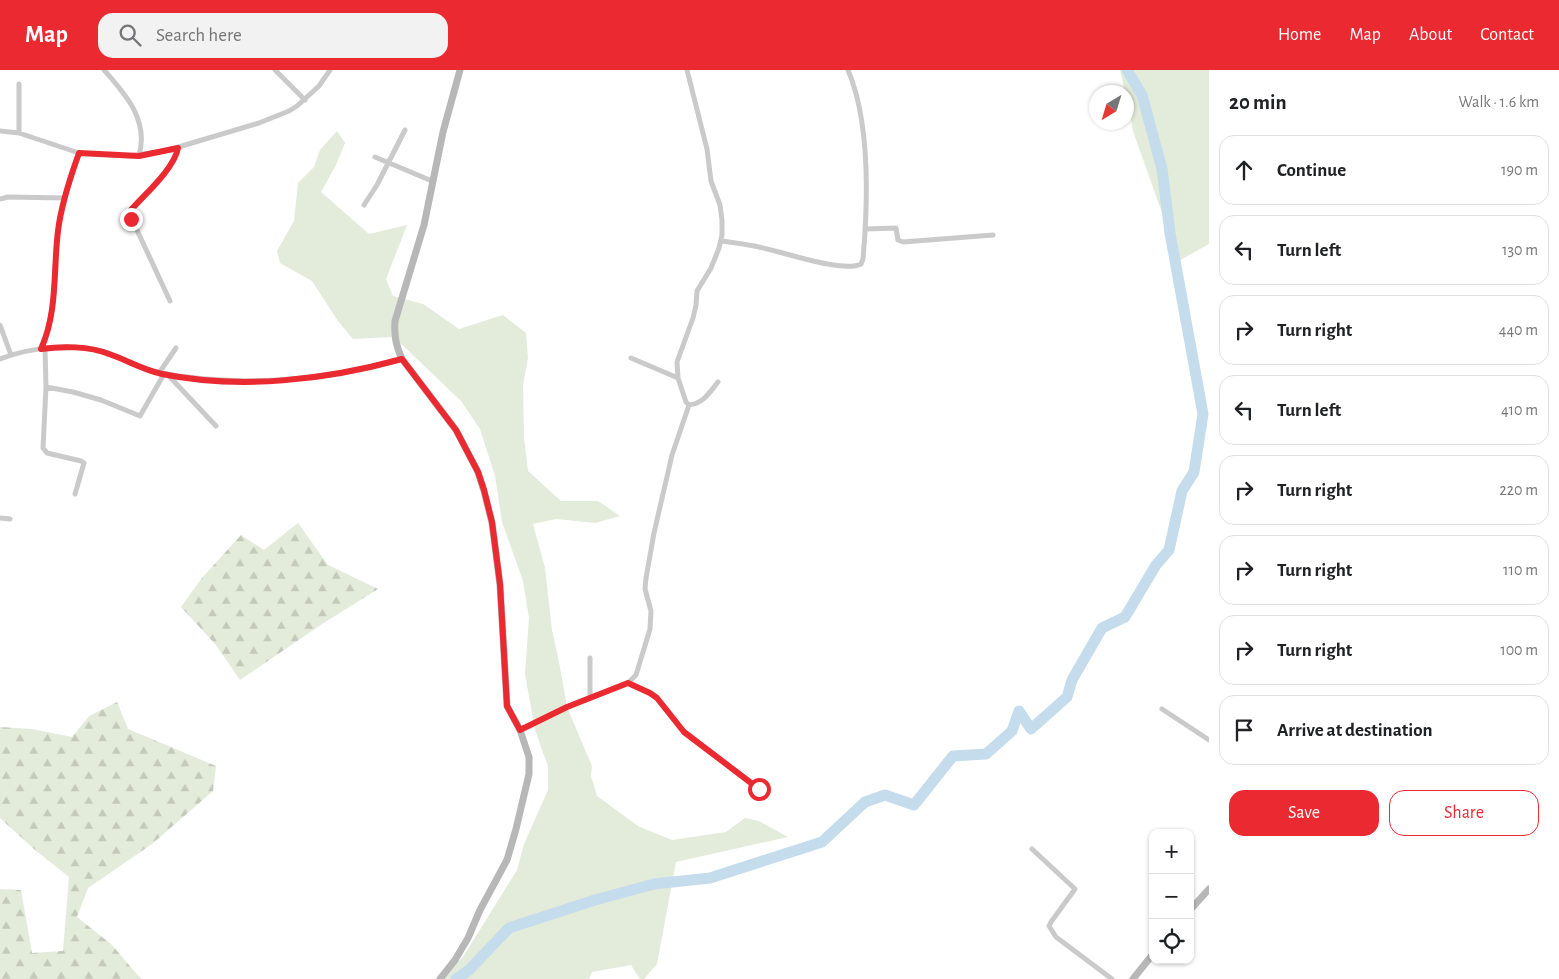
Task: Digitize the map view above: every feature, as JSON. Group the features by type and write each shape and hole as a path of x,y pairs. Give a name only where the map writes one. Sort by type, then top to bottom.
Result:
{"street":[{"path":"104,70 137,112 142,147 139,156"},
{"path":"275,70 305,100"},
{"path":"0,131 19,133 79,153 139,156 178,148 259,123 289,111 305,100 319,86 330,70"},
{"path":"440,979 455,960 468,938 480,910 507,860 529,774 530,757 520,730 507,706 500,584 492,522 484,490 478,472 456,430 402,359 396,347 394,336 395,321 422,233 432,181 460,70"},
{"path":"520,730 628,683 638,671 650,629 651,611 646,589 651,547 672,455 689,406 678,378 677,362 693,318 697,291 711,268 721,241 722,220 720,205 711,181 707,149 687,70"},
{"path":"721,241 768,249 789,256 848,267 860,264 863,259 866,229 864,145 858,100 848,70"},
{"path":"19,84 19,133"},
{"path":"364,204 389,163 405,130"},
{"path":"142,147 149,154"},
{"path":"170,301 130,215 131,210 165,172 178,148"},
{"path":"75,494 84,463 47,454 43,448 46,387 43,348 53,306 58,231 65,198 79,153"},
{"path":"375,157 432,181"},
{"path":"0,199 21,196 65,198"},
{"path":"866,229 896,228 898,240 903,242 992,235"},
{"path":"0,325 11,355"},
{"path":"0,360 11,355 43,348 97,350 163,374 212,380 284,381 361,370 402,359"},
{"path":"46,387 101,400 140,416 176,348"},
{"path":"631,358 678,378"},
{"path":"163,374 216,426"},
{"path":"689,406 700,403 718,382"},
{"path":"0,518 10,519"},
{"path":"590,658 590,698"},
{"path":"628,683 657,698 684,732 759,789"},
{"path":"1162,710 1209,740"},
{"path":"1032,850 1075,889 1051,922 1052,931 1062,942 1112,979"},
{"path":"1194,906 1209,889"},
{"path":"1132,979 1149,959"}],"green space":[{"path":"1120,70 1209,70 1209,244 1171,265 1172,241 1133,131 1134,85 1123,85"},
{"path":"337,131 345,143 336,165 321,192 369,234 407,225 386,279 393,296 423,304 459,329 503,315 526,333 528,358 523,385 524,438 528,471 561,501 598,501 620,516 595,523 556,519 533,524 545,568 552,630 567,707 592,766 591,776 597,796 638,826 672,840 726,832 745,818 759,821 788,837 676,862 657,964 644,979 640,979 631,965 592,972 589,979 439,979 463,957 517,870 524,844 548,790 548,766 535,730 525,674 529,618 523,581 502,522 495,476 480,429 461,401 394,337 353,339 338,321 312,281 280,263 277,251 294,221 298,183 314,167 320,150"},
{"path":"298,523 328,565 378,589 322,624 240,680 216,645 181,607 201,579 241,535 264,550"},
{"path":"117,702 128,729 216,766 213,791 152,844 88,888 77,917 112,945 141,979 0,979 0,889 21,890 32,953 63,951 69,877 0,818 0,727 32,729 72,737 89,716"}],"waterway":[{"path":"456,979 469,970 509,928 595,900 654,884 710,878 822,842 865,802 885,795 914,805 953,756 986,754 1012,731 1019,711 1031,729 1067,697 1072,680 1102,628 1125,617 1156,565 1169,550 1182,491 1194,472 1203,414 1170,233 1162,169 1142,95 1127,70"}],"route":[{"path":"131,219 131,210 165,172 178,148 139,156 79,153 63,204 58,231 53,306 46,337 41,349 97,350 134,365 164,374 212,380 256,382 302,379 369,368 402,359 456,430 478,472 484,490 492,522 500,584 506,659 507,706 520,730 567,707 628,683 657,698 684,732 759,789"}]}
